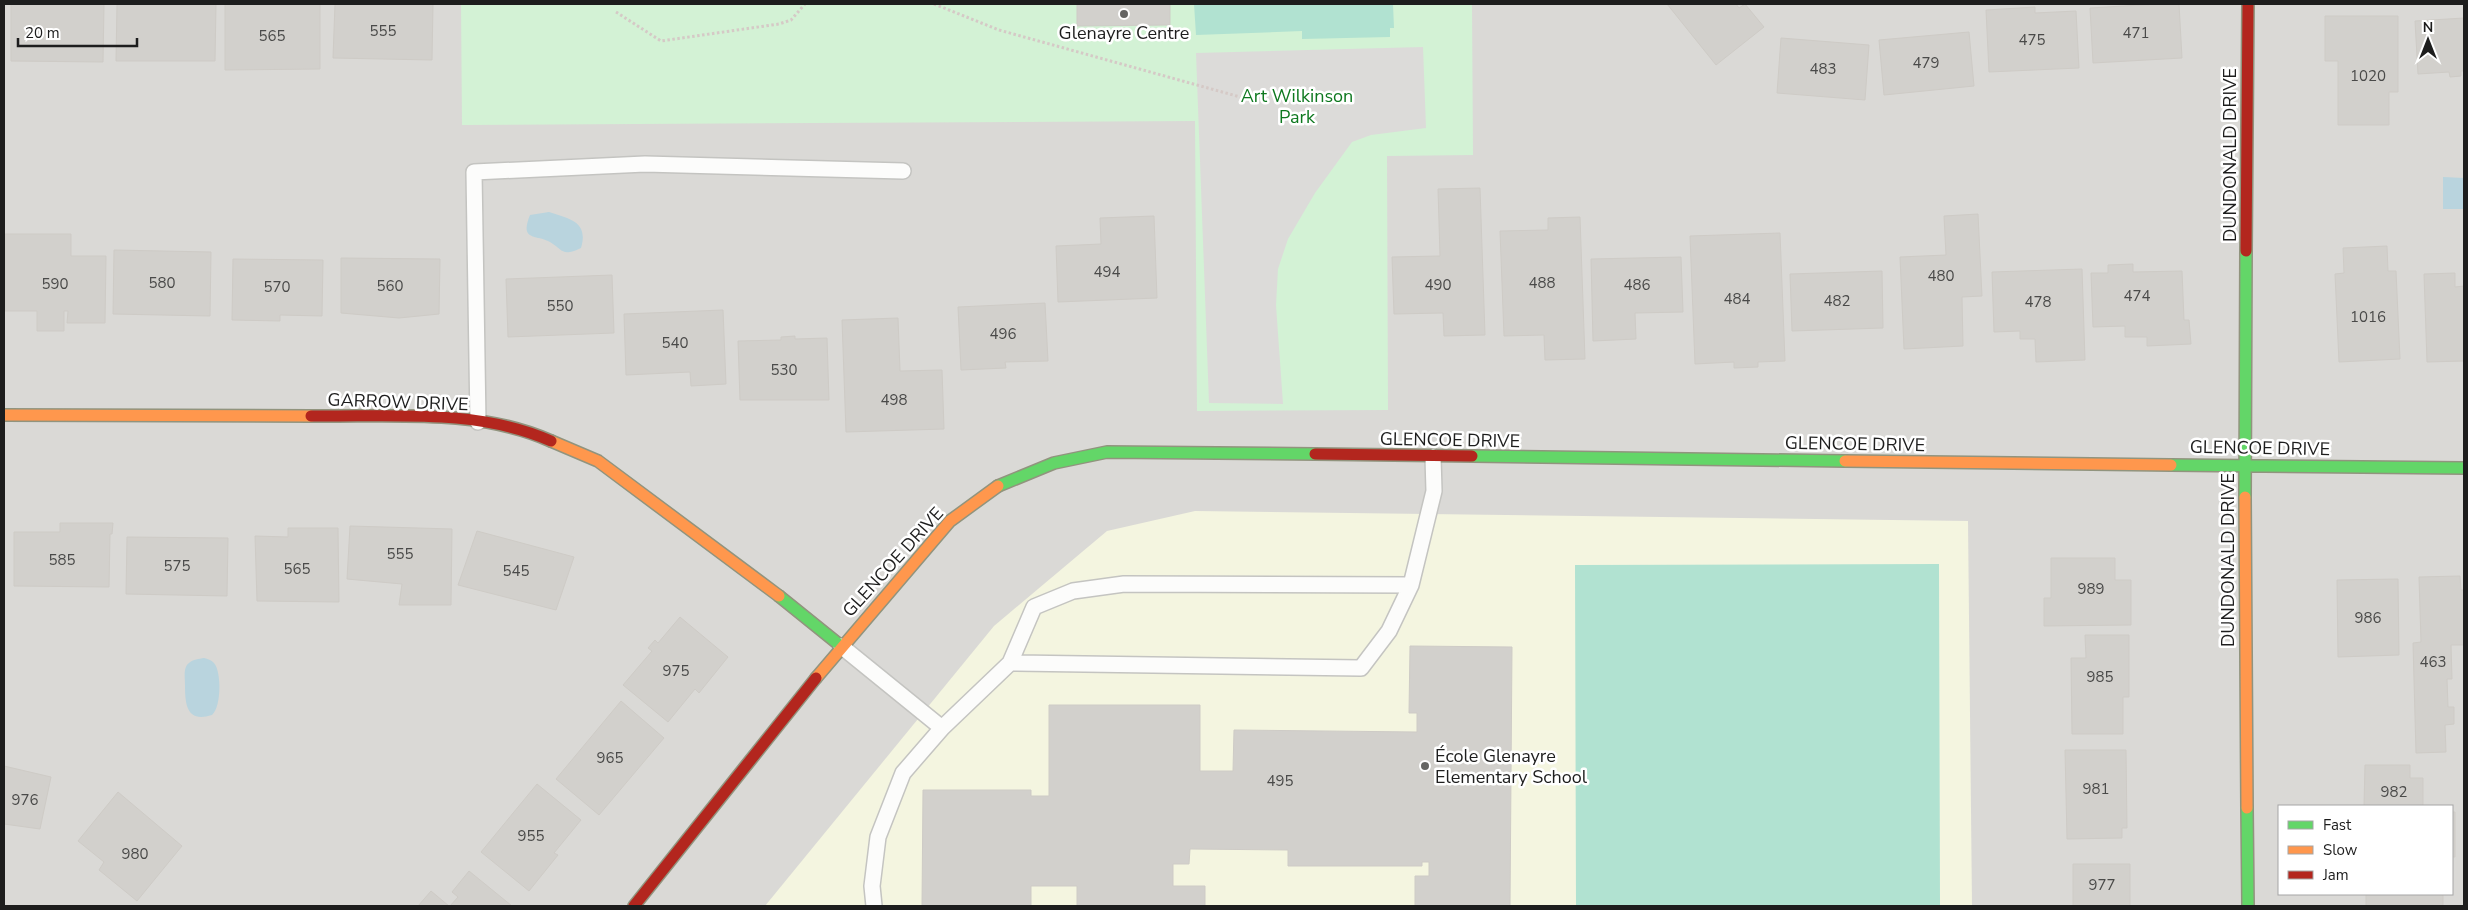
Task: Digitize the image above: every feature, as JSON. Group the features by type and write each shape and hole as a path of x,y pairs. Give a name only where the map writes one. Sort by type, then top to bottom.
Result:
{"street":[{"name":"DUNDONALD DRIVE","path":"2248,4 2245,465 2248,906"},
{"name":"GARROW DRIVE","path":"4,415 456,417 534,433 598,461 802,614 841,646"},
{"name":"GLENCOE DRIVE","path":"634,906 841,646 950,521 1002,483 1054,463 1107,452 2464,468"}],"lane":[{"path":"478,422 474,172 645,164 904,171"},
{"path":"1010,663 1361,668 1389,631 1411,585 1434,491 1433,457"},
{"path":"874,906 872,886 878,837 903,773 942,728 1010,663 1034,607 1073,591 1124,584 1411,585"},
{"path":"841,646 942,728"}],"path":[{"path":"616,12 661,41 779,24 791,20 806,4"},
{"path":"934,4 999,30 1250,100"}],"shaded area":[{"path":"4,4 2464,4 2464,906 4,906"},
{"path":"1423,47 1426,128 1371,135 1352,142 1315,193 1288,239 1278,269 1276,305 1283,404 1209,403 1196,53"},
{"name":"École Glenayre Elementary School","path":"1195,511 1968,521 1972,906 765,906 994,626 1107,531"}],"green space":[{"name":"Art Wilkinson Park","path":"461,4 1472,4 1473,155 1387,156 1388,410 1197,411 1195,121 462,125"},
{"path":"1194,4 1393,4 1394,28 1390,28 1390,37 1302,39 1302,31 1196,35"},
{"path":"1939,564 1940,906 1576,906 1575,565"}],"water":[{"path":"2443,177 2464,178 2464,209 2443,209"},
{"path":"549,212 576,222 582,232 581,248 566,252 550,242 531,236 528,233 527,224 530,215"},
{"path":"204,658 212,661 217,668 219,698 212,715 204,717 192,714 189,710 185,692 185,673 187,665 196,659"}],"building":[{"path":"11,4 104,4 103,62 11,61"},
{"path":"117,4 216,4 215,61 116,61"},
{"path":"225,4 320,4 320,69 225,70"},
{"path":"335,4 433,4 432,60 333,58"},
{"name":"Glenayre Centre","path":"1077,4 1170,4 1170,25 1077,26"},
{"path":"1667,4 1736,4 1739,8 1745,4 1764,27 1716,65"},
{"path":"2179,4 2182,58 2093,63 2090,8"},
{"path":"2035,7 2035,13 2076,11 2079,68 1989,72 1986,10"},
{"path":"2325,16 2398,16 2398,92 2389,92 2389,125 2338,125 2338,61 2325,61"},
{"path":"2464,18 2464,71 2461,71 2461,76 2450,77 2449,72 2418,74 2415,21"},
{"path":"1969,32 1974,86 1884,95 1879,40"},
{"path":"1781,38 1869,45 1865,100 1777,93"},
{"path":"1480,188 1485,335 1444,336 1443,313 1394,314 1392,257 1440,256 1438,189"},
{"path":"1978,214 1982,296 1962,297 1963,346 1904,349 1900,257 1946,255 1944,216"},
{"path":"1154,216 1157,298 1058,302 1056,246 1101,244 1100,218"},
{"path":"1580,217 1585,359 1545,360 1544,335 1504,336 1500,231 1548,230 1548,218"},
{"path":"1780,233 1785,361 1758,362 1758,367 1734,368 1734,362 1695,364 1690,236"},
{"path":"5,234 71,234 71,256 106,256 105,323 67,323 68,311 64,311 64,331 37,331 37,311 5,311"},
{"path":"2387,246 2388,271 2396,271 2400,359 2339,362 2335,274 2344,273 2343,248"},
{"path":"114,250 211,252 210,316 113,314"},
{"path":"1681,257 1683,312 1635,313 1636,339 1593,341 1591,259"},
{"path":"341,258 440,259 439,314 399,318 341,313"},
{"path":"233,259 323,260 322,316 280,315 280,321 232,320"},
{"path":"2133,264 2133,272 2182,271 2184,320 2189,320 2191,344 2147,346 2147,337 2125,337 2125,326 2093,327 2091,273 2108,273 2108,265"},
{"path":"2082,269 2085,360 2036,362 2035,339 2020,339 2020,331 1994,332 1992,272"},
{"path":"1882,271 1883,328 1792,331 1790,274"},
{"path":"2455,273 2455,287 2464,286 2464,361 2427,362 2424,274"},
{"path":"612,275 614,333 508,337 506,279"},
{"path":"1045,303 1048,361 1005,362 1006,368 961,370 958,307"},
{"path":"723,310 726,384 691,386 690,372 626,375 624,314"},
{"path":"898,318 900,371 942,370 944,429 846,432 842,320"},
{"path":"795,336 795,339 827,338 829,400 740,400 738,341 781,340 781,337"},
{"path":"60,523 113,523 112,534 110,534 109,587 14,586 14,532 60,532"},
{"path":"350,526 452,529 451,605 399,605 402,584 347,579"},
{"path":"288,528 338,528 339,602 257,601 255,536 288,537"},
{"path":"477,531 574,557 556,610 458,585"},
{"path":"127,537 228,538 227,596 126,594"},
{"path":"2051,558 2115,558 2115,580 2131,580 2131,625 2044,626 2044,598 2051,598"},
{"path":"2460,576 2461,590 2464,590 2464,645 2451,645 2452,679 2447,679 2448,707 2454,707 2454,724 2445,725 2446,752 2416,753 2413,643 2421,642 2419,577"},
{"path":"2398,579 2399,655 2338,657 2337,580"},
{"path":"680,617 728,657 699,693 695,689 668,722 623,685 652,651 648,648 655,640 658,643"},
{"path":"2085,635 2129,635 2129,697 2123,697 2123,734 2072,734 2071,658 2086,658"},
{"name":"École Glenayre Elementary School","path":"1410,646 1512,647 1510,906 1415,906 1415,876 1429,876 1429,862 1422,862 1422,866 1288,866 1288,850 1190,849 1189,864 1173,864 1173,886 1205,886 1205,906 1077,906 1077,886 1031,886 1031,906 922,906 923,790 1031,790 1031,796 1049,796 1049,705 1200,705 1200,771 1233,771 1234,730 1417,732 1417,713 1409,713"},
{"path":"621,701 664,738 599,815 556,779"},
{"path":"2065,750 2126,750 2127,828 2122,828 2122,838 2067,839"},
{"path":"2365,765 2410,765 2410,778 2423,778 2423,805 2364,805"},
{"path":"4,766 51,777 40,829 4,824"},
{"path":"537,784 581,820 554,853 558,855 529,891 481,852"},
{"path":"118,792 182,846 137,901 99,870 104,862 78,841"},
{"path":"2453,812 2455,812 2455,857 2453,857"},
{"path":"2073,864 2130,864 2130,906 2073,906"},
{"path":"469,871 512,906 450,906 458,897 452,892"},
{"path":"431,891 449,906 418,906"},
{"path":"2366,895 2443,895 2443,906 2366,906"}],"traffic: fast":[{"path":"2245,497 2246,251"},
{"path":"998,486 1054,463 1107,452 1315,454"},
{"path":"1472,456 1845,461"},
{"path":"2171,465 2464,468"},
{"path":"779,596 841,646"},
{"path":"2247,808 2248,906"}],"traffic: slow":[{"path":"4,415 311,416"},
{"path":"551,441 598,461 779,596"},
{"path":"1845,461 2171,465"},
{"path":"816,678 950,521 998,486"},
{"path":"2245,497 2247,808"}],"traffic: jam":[{"path":"2246,251 2248,4"},
{"path":"311,416 402,416 463,419 523,430 551,441"},
{"path":"1315,454 1472,456"},
{"path":"634,906 816,678"}],"place":[{"name":"Glenayre Centre","path":"1124,14"},
{"name":"École Glenayre Elementary School","path":"1425,766"}]}
